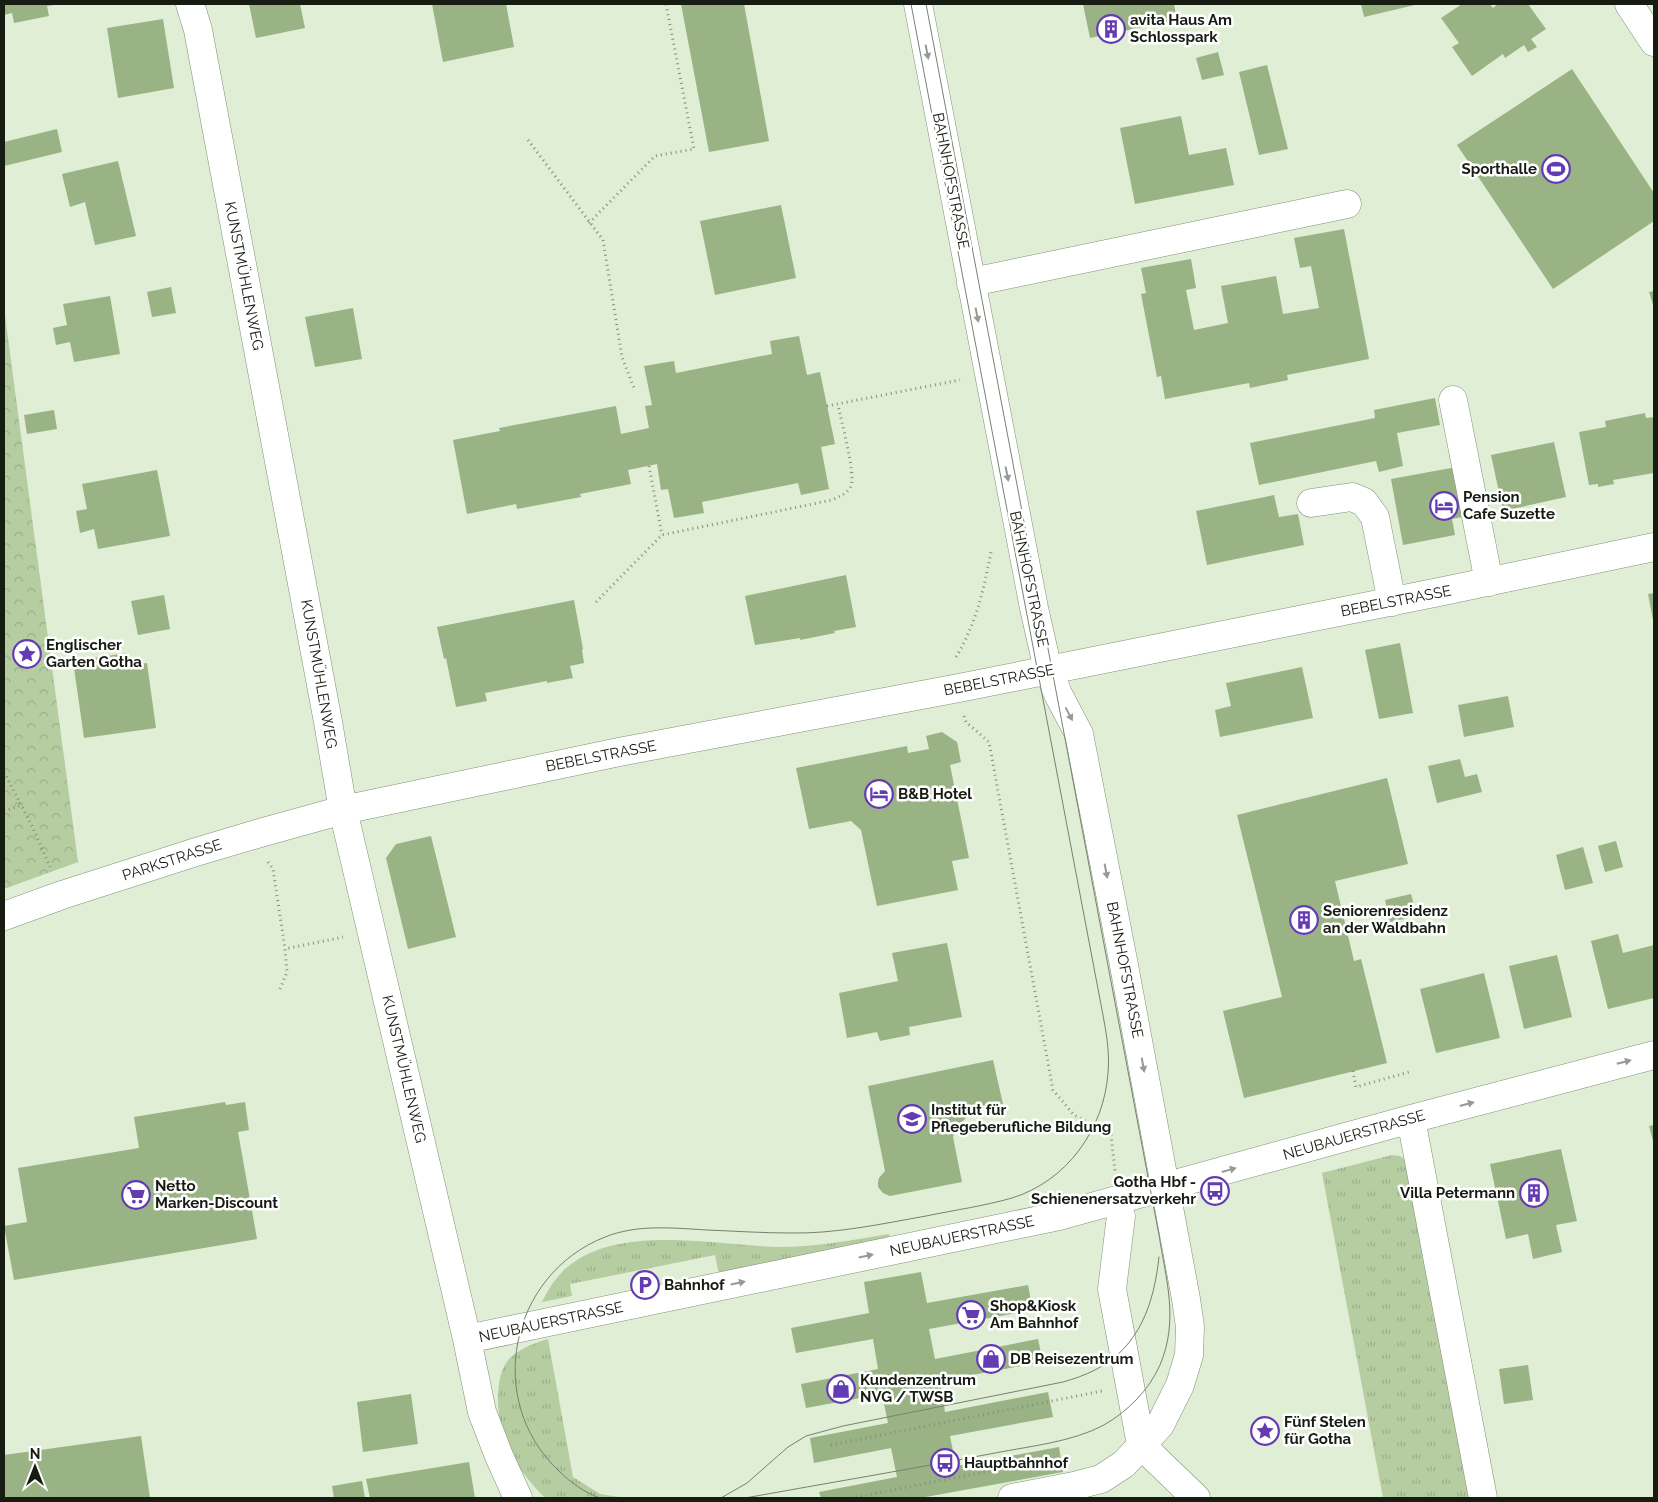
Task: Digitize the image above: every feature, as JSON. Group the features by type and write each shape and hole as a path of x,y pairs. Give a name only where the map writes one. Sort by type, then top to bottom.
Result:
{"street":[{"name":"KUNSTMÜHLENWEG","path":"190,4 198,30 316,654 343,810 467,1339 482,1412 518,1498"},
{"name":"BAHNHOFSTRASSE","path":"918,4 1023,556 1048,670 1079,734 1124,960 1190,1327 1189,1355 1180,1384 1168,1412 1160,1425 1124,1464 1101,1479 1012,1498"},
{"path":"1629,4 1654,42"},
{"path":"971,284 977,281 1347,204"},
{"path":"1453,400 1489,582"},
{"path":"1311,503 1352,497 1364,502 1375,517 1392,602"},
{"name":"BEBELSTRASSE","path":"343,810 619,752 959,688 1654,548"},
{"name":"PARKSTRASSE","path":"4,916 62,895 260,832 343,810"},
{"name":"NEUBAUERSTRASSE","path":"467,1339 1059,1216 1120,1209 1165,1188 1411,1119 1654,1055"},
{"path":"1411,1119 1483,1498"},
{"path":"1120,1209 1112,1289 1141,1445 1196,1498"}],"path":[{"path":"589,223 655,156 694,149 666,4"},
{"path":"528,140 603,240 622,356 634,388"},
{"path":"827,406 961,380 959,370"},
{"path":"596,602 662,535 832,500 846,493 852,484 852,470 838,405"},
{"path":"649,466 662,535"},
{"path":"992,549 977,612 964,644 953,662 966,722 989,742 1053,1090 1074,1115 1111,1135 1120,1209"},
{"path":"4,772 22,805 62,895"},
{"path":"4,811 22,805"},
{"path":"260,832 268,863 272,869 285,949 287,972 280,989"},
{"path":"285,949 371,931"},
{"path":"1353,1071 1356,1087 1409,1072"},
{"path":"831,1445 1130,1386"},
{"path":"851,1498 1005,1468"}],"green space":[{"name":"Englischer Garten Gotha","path":"4,308 78,862 4,889"},
{"path":"1392,1155 1400,1156 1405,1160 1471,1498 1383,1498 1322,1173"},
{"path":"889,1234 890,1240 719,1275 715,1255 570,1284 572,1296 542,1302 556,1279 577,1260 602,1249 630,1242 661,1240 794,1247"},
{"path":"548,1339 573,1477 600,1494 625,1498 545,1498 522,1470 507,1446 498,1408 501,1375 505,1365 514,1354 528,1346"}],"building":[{"path":"4,4 54,5 47,6 49,16 14,23 12,13 4,15"},
{"path":"249,4 300,4 305,28 256,38"},
{"path":"432,4 506,4 514,47 443,62"},
{"path":"681,4 744,4 769,141 709,152"},
{"name":"avita Haus Am Schlosspark","path":"1083,4 1174,4 1177,20 1090,38"},
{"path":"1361,4 1419,4 1364,17"},
{"path":"1462,4 1490,4 1493,8 1498,4 1528,4 1546,29 1531,39 1537,47 1528,52 1524,45 1505,58 1503,54 1472,76 1452,47 1459,43 1441,18"},
{"path":"163,19 174,88 118,98 107,28"},
{"path":"1218,52 1224,75 1202,80 1196,58"},
{"path":"1267,65 1288,149 1259,155 1239,72"},
{"name":"Sporthalle","path":"1572,69 1654,193 1654,221 1553,289 1457,145"},
{"path":"1181,116 1189,155 1226,148 1234,185 1135,204 1120,128"},
{"path":"57,129 62,152 4,166 4,142"},
{"path":"118,161 136,236 95,245 85,202 70,207 62,174"},
{"path":"781,205 796,278 715,295 700,221"},
{"path":"1344,229 1369,359 1287,375 1288,380 1250,388 1249,383 1165,399 1161,376 1157,377 1141,294 1146,293 1141,268 1191,259 1196,288 1186,290 1194,330 1228,323 1221,286 1276,276 1283,314 1319,308 1311,266 1300,268 1294,238"},
{"path":"171,287 176,313 152,317 147,292"},
{"path":"1654,291 1654,308 1649,292"},
{"path":"110,296 120,354 74,362 70,342 56,345 53,328 67,325 63,304"},
{"path":"353,308 362,359 315,367 305,317"},
{"path":"799,336 807,375 820,372 835,444 821,447 829,489 801,495 798,483 702,502 704,513 674,518 668,489 661,490 657,464 628,470 631,484 580,494 581,497 517,509 516,504 467,514 453,440 500,431 499,428 616,406 621,434 649,428 645,406 652,405 644,366 674,361 676,373 772,354 770,341"},
{"path":"1435,398 1440,425 1397,433 1403,466 1379,472 1376,461 1259,485 1250,443 1375,418 1374,410"},
{"path":"54,410 57,429 27,434 24,415"},
{"path":"1645,413 1646,418 1654,417 1654,473 1613,480 1614,484 1598,487 1598,484 1589,485 1579,432 1606,427 1605,421"},
{"path":"1554,442 1566,497 1503,511 1491,455"},
{"path":"1462,466 1472,515 1452,519 1455,535 1403,545 1391,479"},
{"path":"157,470 170,536 98,549 94,529 80,533 76,511 87,509 82,484"},
{"path":"1274,495 1279,517 1298,514 1304,545 1207,565 1196,511"},
{"path":"846,575 856,627 800,640 800,638 755,645 745,596"},
{"path":"1654,593 1654,620 1653,620 1648,594"},
{"path":"164,595 170,629 138,635 131,601"},
{"path":"574,600 584,663 570,666 573,678 485,693 487,701 456,707 446,658 444,659 437,627"},
{"path":"1400,643 1413,713 1379,719 1365,650"},
{"path":"127,653 129,665 147,663 156,728 84,738 73,661"},
{"path":"1302,667 1313,718 1220,737 1215,710 1231,706 1226,683"},
{"path":"1508,696 1514,727 1464,737 1458,705"},
{"name":"B&B Hotel","path":"942,732 957,742 961,762 950,765 969,858 952,861 958,890 877,906 861,830 851,821 809,829 796,768 907,746 908,753 929,749 926,736"},
{"path":"1460,759 1465,777 1477,774 1482,792 1437,803 1428,766"},
{"name":"Seniorenresidenz an der Waldbahn","path":"1387,778 1408,864 1335,881 1354,961 1361,959 1387,1063 1244,1098 1223,1011 1282,997 1237,815"},
{"path":"431,836 456,937 408,949 386,858 396,844"},
{"path":"1616,841 1623,867 1605,872 1598,846"},
{"path":"1583,847 1593,883 1565,890 1556,855"},
{"path":"1411,894 1417,916 1390,922 1385,900"},
{"path":"1618,934 1623,953 1654,945 1654,998 1608,1009 1591,941"},
{"path":"947,943 962,1017 909,1027 910,1035 880,1041 877,1032 847,1038 839,993 898,981 892,953"},
{"path":"1557,955 1572,1017 1524,1029 1509,966"},
{"path":"1484,973 1500,1038 1436,1053 1420,989"},
{"path":"993,1060 1003,1104 969,1114 957,1128 953,1137 962,1182 890,1196 883,1193 878,1187 878,1182 885,1171 868,1086"},
{"name":"Netto Marken-Discount","path":"225,1102 226,1105 245,1102 249,1130 238,1132 257,1239 14,1280 4,1226 27,1222 18,1168 139,1148 134,1117"},
{"path":"1654,1125 1654,1145 1649,1126"},
{"name":"Villa Petermann","path":"1561,1149 1577,1221 1556,1225 1562,1252 1533,1259 1528,1234 1506,1239 1490,1164"},
{"path":"921,1272 927,1303 1028,1285 1033,1310 929,1329 935,1359 1038,1339 1043,1362 940,1381 945,1412 1048,1392 1053,1417 950,1436 956,1466 1059,1447 1063,1472 920,1498 821,1498 819,1492 897,1477 891,1448 814,1463 810,1438 888,1423 882,1394 806,1408 801,1384 878,1369 873,1339 796,1353 791,1328 869,1313 864,1282"},
{"path":"1528,1365 1533,1400 1504,1404 1499,1369"},
{"path":"411,1394 418,1444 363,1452 357,1402"},
{"path":"141,1436 150,1498 4,1498 4,1455"},
{"path":"469,1462 475,1498 370,1498 366,1479"},
{"path":"362,1481 365,1498 334,1498 332,1486"}],"tram line":[{"path":"600,1498 583,1490 568,1479 559,1471 536,1442 521,1410 515,1376 518,1342 528,1309 547,1280 572,1255 605,1237 630,1230 668,1228 769,1233 824,1232 892,1222 980,1206 1012,1198 1032,1190 1050,1179 1065,1166 1090,1133 1099,1114 1105,1094 1108,1073 1108,1049 1105,1026 911,4"},
{"path":"745,1498 1037,1446 1092,1431 1121,1413 1144,1391 1160,1365 1169,1332 1169,1300 1159,1235 926,4"},
{"path":"721,1498 747,1483 788,1447 806,1436 843,1426 1063,1382 1095,1370 1123,1349 1134,1336 1142,1322 1153,1291 1159,1257"}],"place":[{"name":"avita Haus Am Schlosspark","path":"1111,29"},
{"name":"Sporthalle","path":"1556,169"},
{"name":"Pension Cafe Suzette","path":"1444,506"},
{"name":"Englischer Garten Gotha","path":"27,654"},
{"name":"B&B Hotel","path":"879,794"},
{"name":"Seniorenresidenz an der Waldbahn","path":"1304,920"},
{"name":"Institut für Pflegeberufliche Bildung","path":"912,1119"},
{"name":"Gotha Hbf - Schienenersatzverkehr","path":"1215,1191"},
{"name":"Villa Petermann","path":"1534,1193"},
{"name":"Netto Marken-Discount","path":"136,1195"},
{"name":"Bahnhof","path":"645,1285"},
{"name":"Shop&Kiosk Am Bahnhof","path":"971,1315"},
{"name":"DB Reisezentrum","path":"991,1359"},
{"name":"Kundenzentrum NVG / TWSB","path":"841,1389"},
{"name":"Fünf Stelen für Gotha","path":"1265,1431"},
{"name":"Hauptbahnhof","path":"945,1463"}]}
